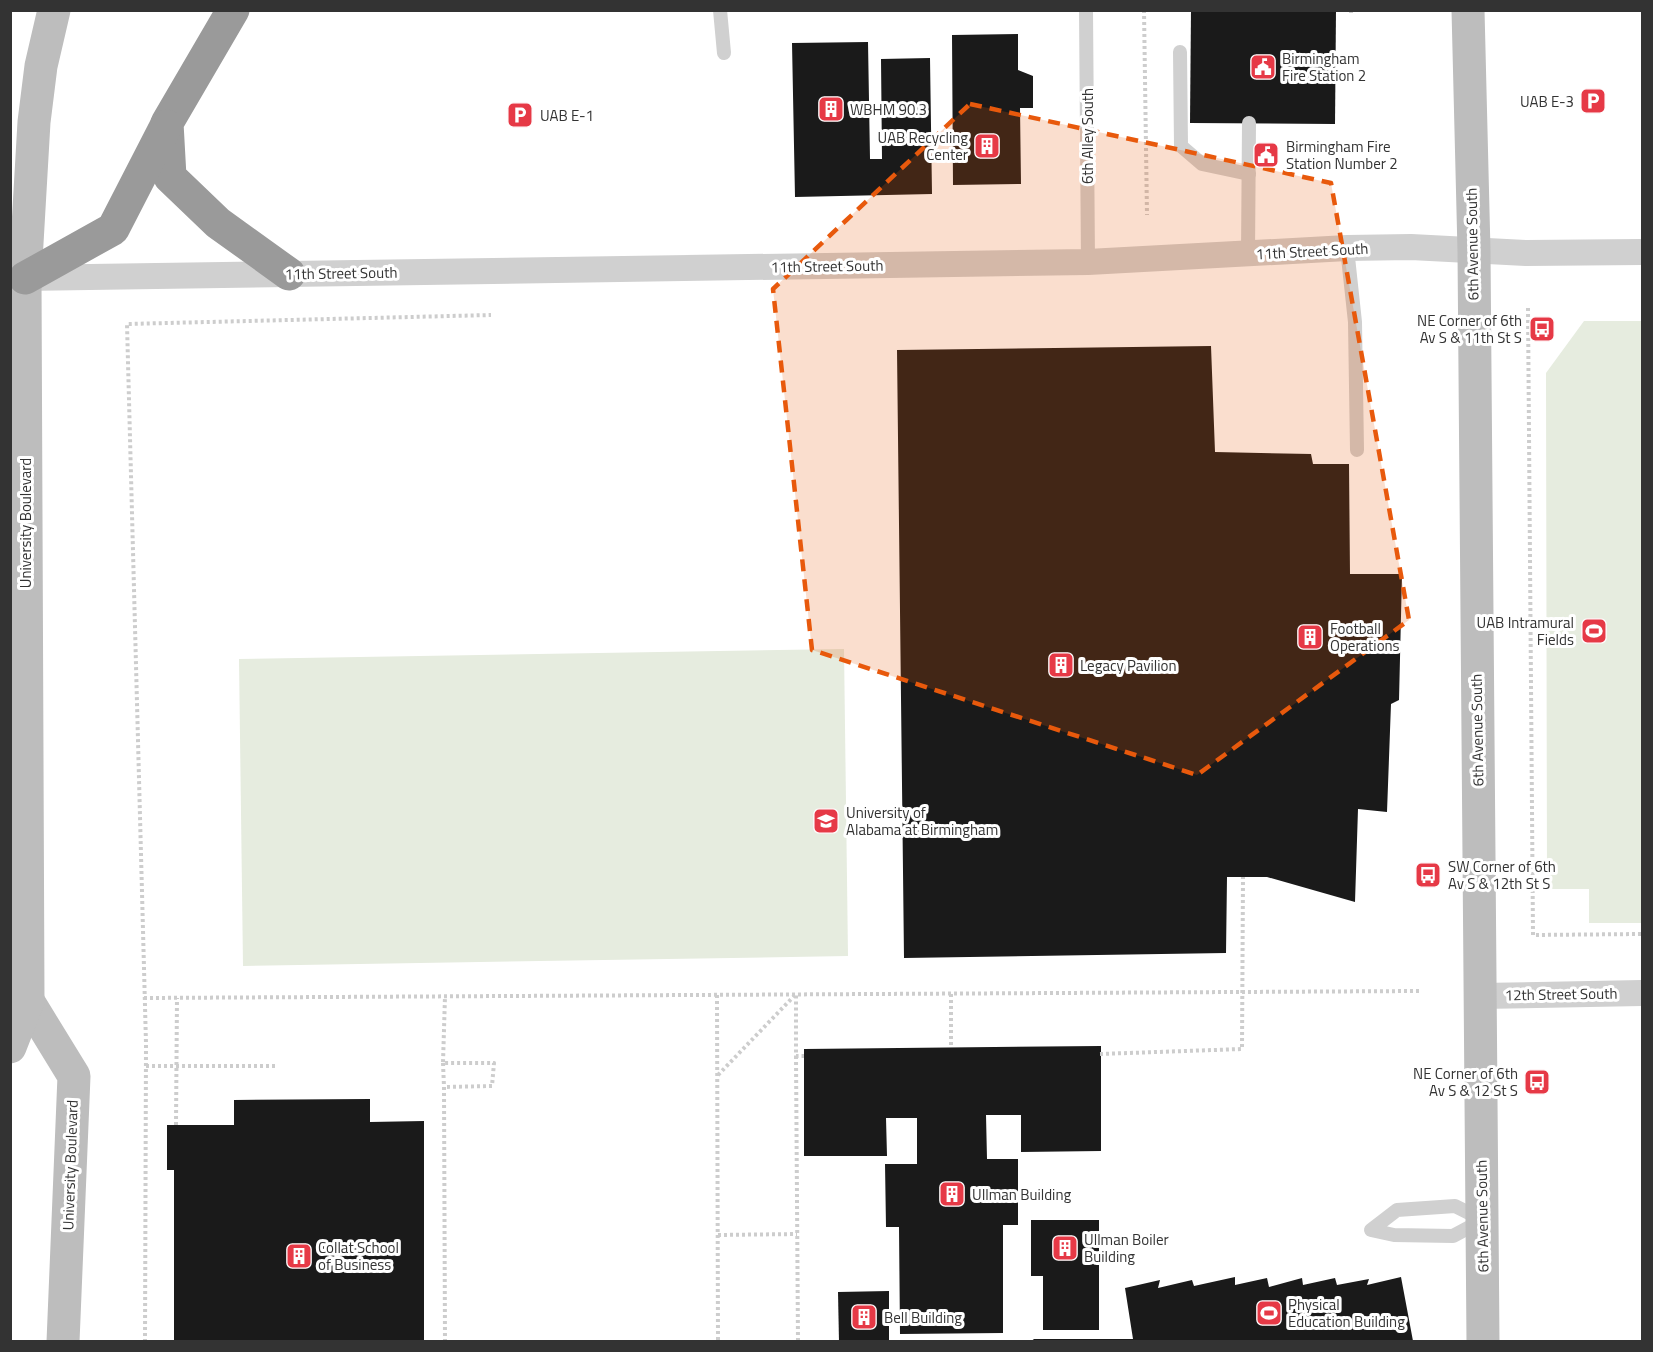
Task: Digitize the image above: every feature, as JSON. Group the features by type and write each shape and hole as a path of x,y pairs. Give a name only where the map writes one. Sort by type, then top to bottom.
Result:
{"highway":[{"path":"18,278 113,229 167,123 233,10"},
{"path":"167,123 170,177 218,223 289,274"}],"main road":[{"name":"University Boulevard","path":"10,1047 19,1001 18,278 41,66 54,10"},
{"name":"6th Avenue South","path":"1468,10 1474,251 1483,1341"},
{"name":"University Boulevard","path":"19,1001 74,1076 63,1341"}],"street":[{"name":"11th Street South","path":"18,278 1088,262 1347,248 1411,247 1474,251 1642,252"},
{"name":"12th Street South","path":"1479,996 1642,993"}],"lane":[{"path":"720,10 724,53"},
{"name":"6th Alley South","path":"1086,10 1088,262"},
{"path":"1180,52 1181,146 1202,164 1249,174"},
{"path":"1248,254 1249,123"},
{"path":"1347,248 1354,322 1357,450"},
{"path":"1455,1206 1483,1220 1454,1236 1394,1235 1371,1230 1397,1210 1455,1206"}],"path":[{"path":"1144,10 1147,215"},
{"path":"1528,308 1533,935 1642,934"},
{"path":"145,1341 146,1066 127,324 491,315"},
{"path":"1100,1054 1242,1050 1244,877"},
{"path":"144,998 1420,991"},
{"path":"796,994 798,1341"},
{"path":"717,1075 796,994"},
{"path":"951,994 951,1047"},
{"path":"717,995 718,1341"},
{"path":"445,996 443,1063 445,1341"},
{"path":"176,1125 177,998"},
{"path":"796,1056 804,1056"},
{"path":"443,1063 494,1063 492,1086 444,1087"},
{"path":"146,1066 275,1066"},
{"path":"718,1235 797,1234"}],"highlighted area":[{"path":"970,104 1331,183 1409,620 1197,775 812,650 773,289"}],"shaded area":[{"name":"UAB Intramural Fields","path":"1584,321 1642,321 1642,923 1589,923 1589,889 1547,889 1546,373"},
{"path":"844,649 848,956 243,966 239,659"}],"building":[{"name":"Birmingham Fire Station 2","path":"1191,10 1336,10 1335,124 1190,123"},
{"name":"UAB Recycling Center","path":"1018,34 1018,70 1033,76 1033,108 1020,108 1021,184 953,185 952,35"},
{"name":"WBHM 90.3","path":"868,42 870,159 882,159 881,59 930,58 932,194 795,197 792,43"},
{"name":"Legacy Pavilion","path":"1211,346 1215,452 1311,454 1313,464 1349,464 1350,574 1402,574 1399,700 1391,704 1387,812 1358,809 1355,902 1267,877 1227,877 1226,953 904,958 897,350"},
{"name":"UIlman Building","path":"1101,1046 1101,1151 1021,1152 1021,1115 986,1115 987,1159 1018,1159 1018,1225 1003,1225 1003,1333 900,1334 899,1227 886,1227 885,1164 917,1164 917,1118 886,1118 887,1156 804,1156 804,1049"},
{"name":"Collat School of Business","path":"370,1099 370,1122 424,1121 424,1342 174,1342 174,1170 167,1170 167,1125 234,1125 234,1100"},
{"name":"Ullman Boiler Building","path":"1031,1220 1099,1220 1099,1330 1043,1330 1043,1276 1031,1276"},
{"name":"Physical Education Building","path":"1235,1277 1235,1285 1267,1278 1269,1287 1302,1278 1303,1285 1335,1278 1337,1285 1369,1279 1367,1285 1401,1277 1413,1341 1030,1342 1034,1339 1133,1339 1125,1288 1160,1280 1158,1288 1192,1280 1194,1286"},
{"name":"Bell Building","path":"889,1291 889,1342 839,1342 838,1292"}],"place":[{"name":"Birmingham Fire Station 2","path":"1263,67"},
{"name":"UAB E-3","path":"1593,101"},
{"name":"WBHM 90.3","path":"831,109"},
{"name":"UAB E-1","path":"520,115"},
{"name":"UAB Recycling Center","path":"987,146"},
{"name":"Birmingham Fire Station Number 2","path":"1266,155"},
{"name":"NE Corner of 6th Av S & 11th St S","path":"1542,329"},
{"name":"UAB Intramural Fields","path":"1594,631"},
{"name":"Football Operations","path":"1310,637"},
{"name":"Legacy Pavilion","path":"1061,665"},
{"name":"University of Alabama at Birmingham","path":"826,821"},
{"name":"SW Corner of 6th Av S & 12th St S","path":"1428,875"},
{"name":"NE Corner of 6th Av S & 12 St S","path":"1537,1082"},
{"name":"UIlman Building","path":"952,1194"},
{"name":"Ullman Boiler Building","path":"1065,1248"},
{"name":"Collat School of Business","path":"299,1256"},
{"name":"Physical Education Building","path":"1269,1313"},
{"name":"Bell Building","path":"864,1317"}]}
